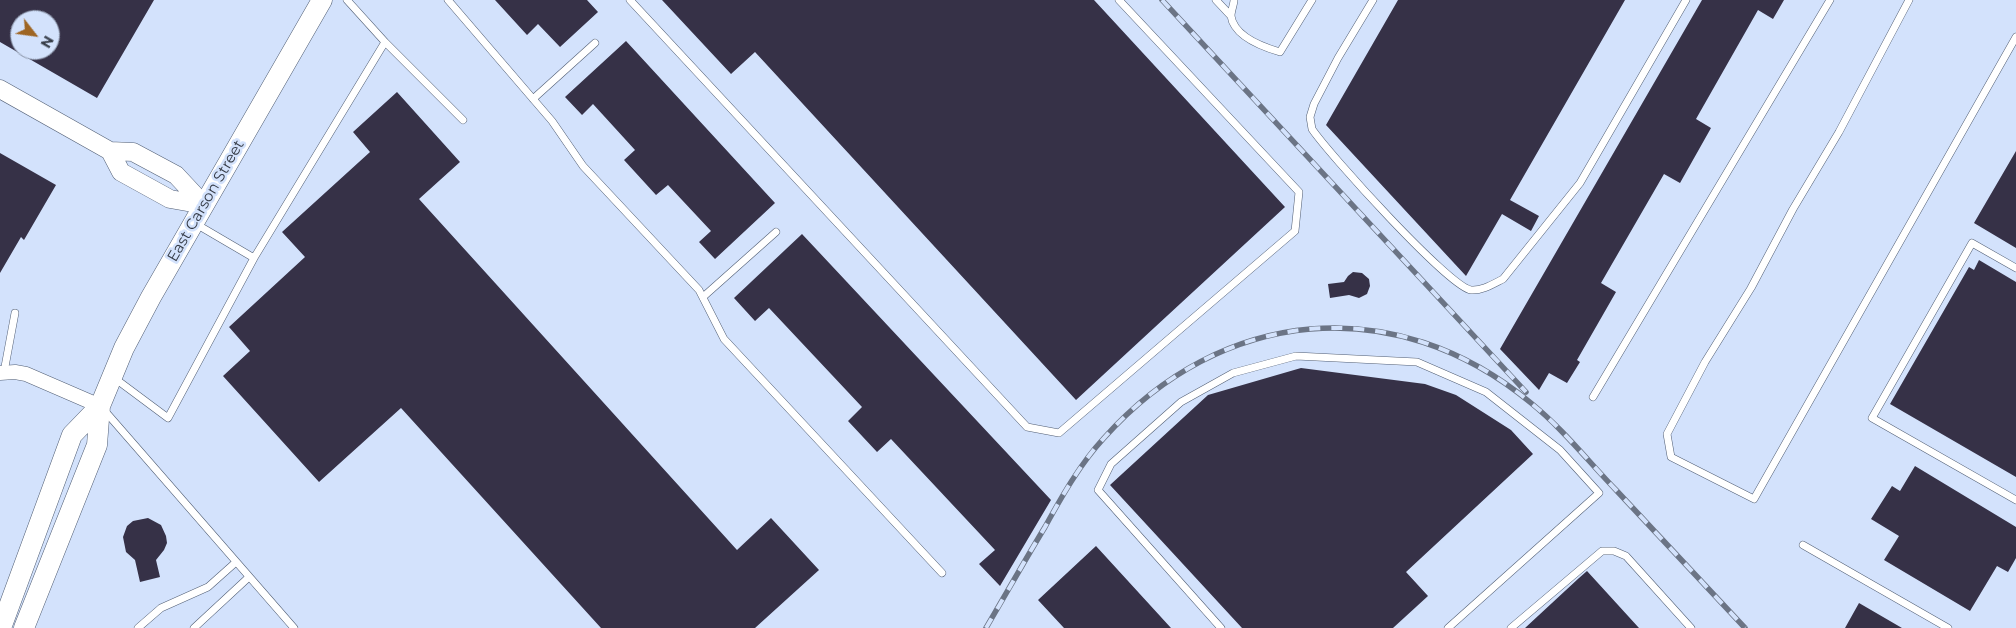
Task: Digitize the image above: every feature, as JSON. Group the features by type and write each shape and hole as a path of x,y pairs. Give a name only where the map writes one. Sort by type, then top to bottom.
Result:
{"main road":[{"name":"East Carson Street","path":"24,628 97,445 100,406 135,326 322,0"},
{"name":"East Carson Street","path":"1,628 72,435 100,406"}],"street":[{"path":"0,89 110,151 133,152 176,175 204,204"},
{"path":"110,151 121,172 138,182 170,199 204,204"},
{"path":"2,373 26,374 100,406"}],"lane":[{"path":"347,0 385,42 463,120"},
{"path":"448,0 552,121 583,166 699,290 724,339 942,573"},
{"path":"630,0 1027,427 1059,433 1295,230 1299,192 1119,0"},
{"path":"1216,0 1231,16 1238,32 1266,48 1280,52 1312,0"},
{"path":"1231,16 1234,0"},
{"path":"1372,0 1314,104 1310,117 1312,129 1398,227 1449,276 1470,290 1486,288 1503,279 1580,183 1686,0"},
{"path":"1593,397 1830,0"},
{"path":"1909,0 1839,132 1751,288 1705,362 1667,434 1671,456 1754,499 2016,37"},
{"path":"112,376 168,418 254,258 385,42"},
{"path":"533,99 595,43"},
{"path":"194,222 254,258"},
{"path":"703,297 776,232"},
{"path":"2016,268 1972,242 1872,418 2016,500"},
{"path":"2,373 15,313"},
{"path":"1221,628 1098,490 1111,464 1181,402 1233,373 1296,356 1417,362 1486,392 1560,450 1599,493 1448,628"},
{"path":"100,406 294,628"},
{"path":"1803,545 1948,628"},
{"path":"1511,628 1602,551 1614,551 1626,556 1691,628"},
{"path":"138,628 161,608 208,586 236,562"},
{"path":"194,628 249,577"}],"building":[{"path":"0,0 154,0 97,98 31,60 60,60 60,10 10,10 10,48 0,42"},
{"path":"495,0 587,0 598,12 560,47 538,24 527,35"},
{"path":"662,0 1094,0 1285,207 1076,400 755,52 731,74"},
{"path":"1398,0 1625,0 1510,200 1539,216 1531,231 1502,214 1466,276 1326,125"},
{"path":"1702,0 1784,0 1773,19 1758,10 1696,119 1711,128 1680,183 1664,174 1601,283 1616,292 1577,360 1580,362 1567,383 1549,373 1539,390 1500,349"},
{"path":"626,41 775,203 715,259 699,242 711,231 668,185 656,195 624,160 635,150 593,104 582,115 565,97"},
{"path":"397,92 460,162 419,199 737,550 771,518 819,570 755,628 601,628 401,408 319,482 223,376 250,351 229,327 305,257 282,232 370,152 353,132"},
{"path":"2016,151 2016,248 1974,223"},
{"path":"0,153 56,185 24,240 21,237 0,273"},
{"path":"802,234 1051,500 1000,586 979,564 995,550 891,439 877,452 848,421 862,407 769,308 755,321 734,298"},
{"path":"1979,260 2016,282 2016,477 1890,404 1969,267 1974,270"},
{"path":"1353,272 1362,273 1369,279 1370,286 1367,294 1359,298 1349,295 1330,298 1328,284 1344,282"},
{"path":"1301,368 1425,384 1456,395 1511,430 1533,454 1406,572 1428,596 1393,628 1242,628 1110,485 1208,395"},
{"path":"1915,466 2016,527 2016,558 2008,572 1997,566 1970,611 1884,560 1899,536 1871,519 1892,486 1900,491"},
{"path":"148,518 161,525 167,543 156,560 160,577 140,582 135,560 126,552 123,537 127,526 133,521"},
{"path":"1096,546 1171,628 1064,628 1038,600"},
{"path":"1587,571 1639,628 1525,628 1579,578"},
{"path":"1859,603 1902,628 1845,628"}],"railway":[{"path":"1162,0 1526,392"},
{"path":"986,628 1079,469 1104,438 1150,394 1201,361 1255,340 1310,329 1367,330 1423,342 1478,367 1531,403 1575,445 1745,628"}]}
